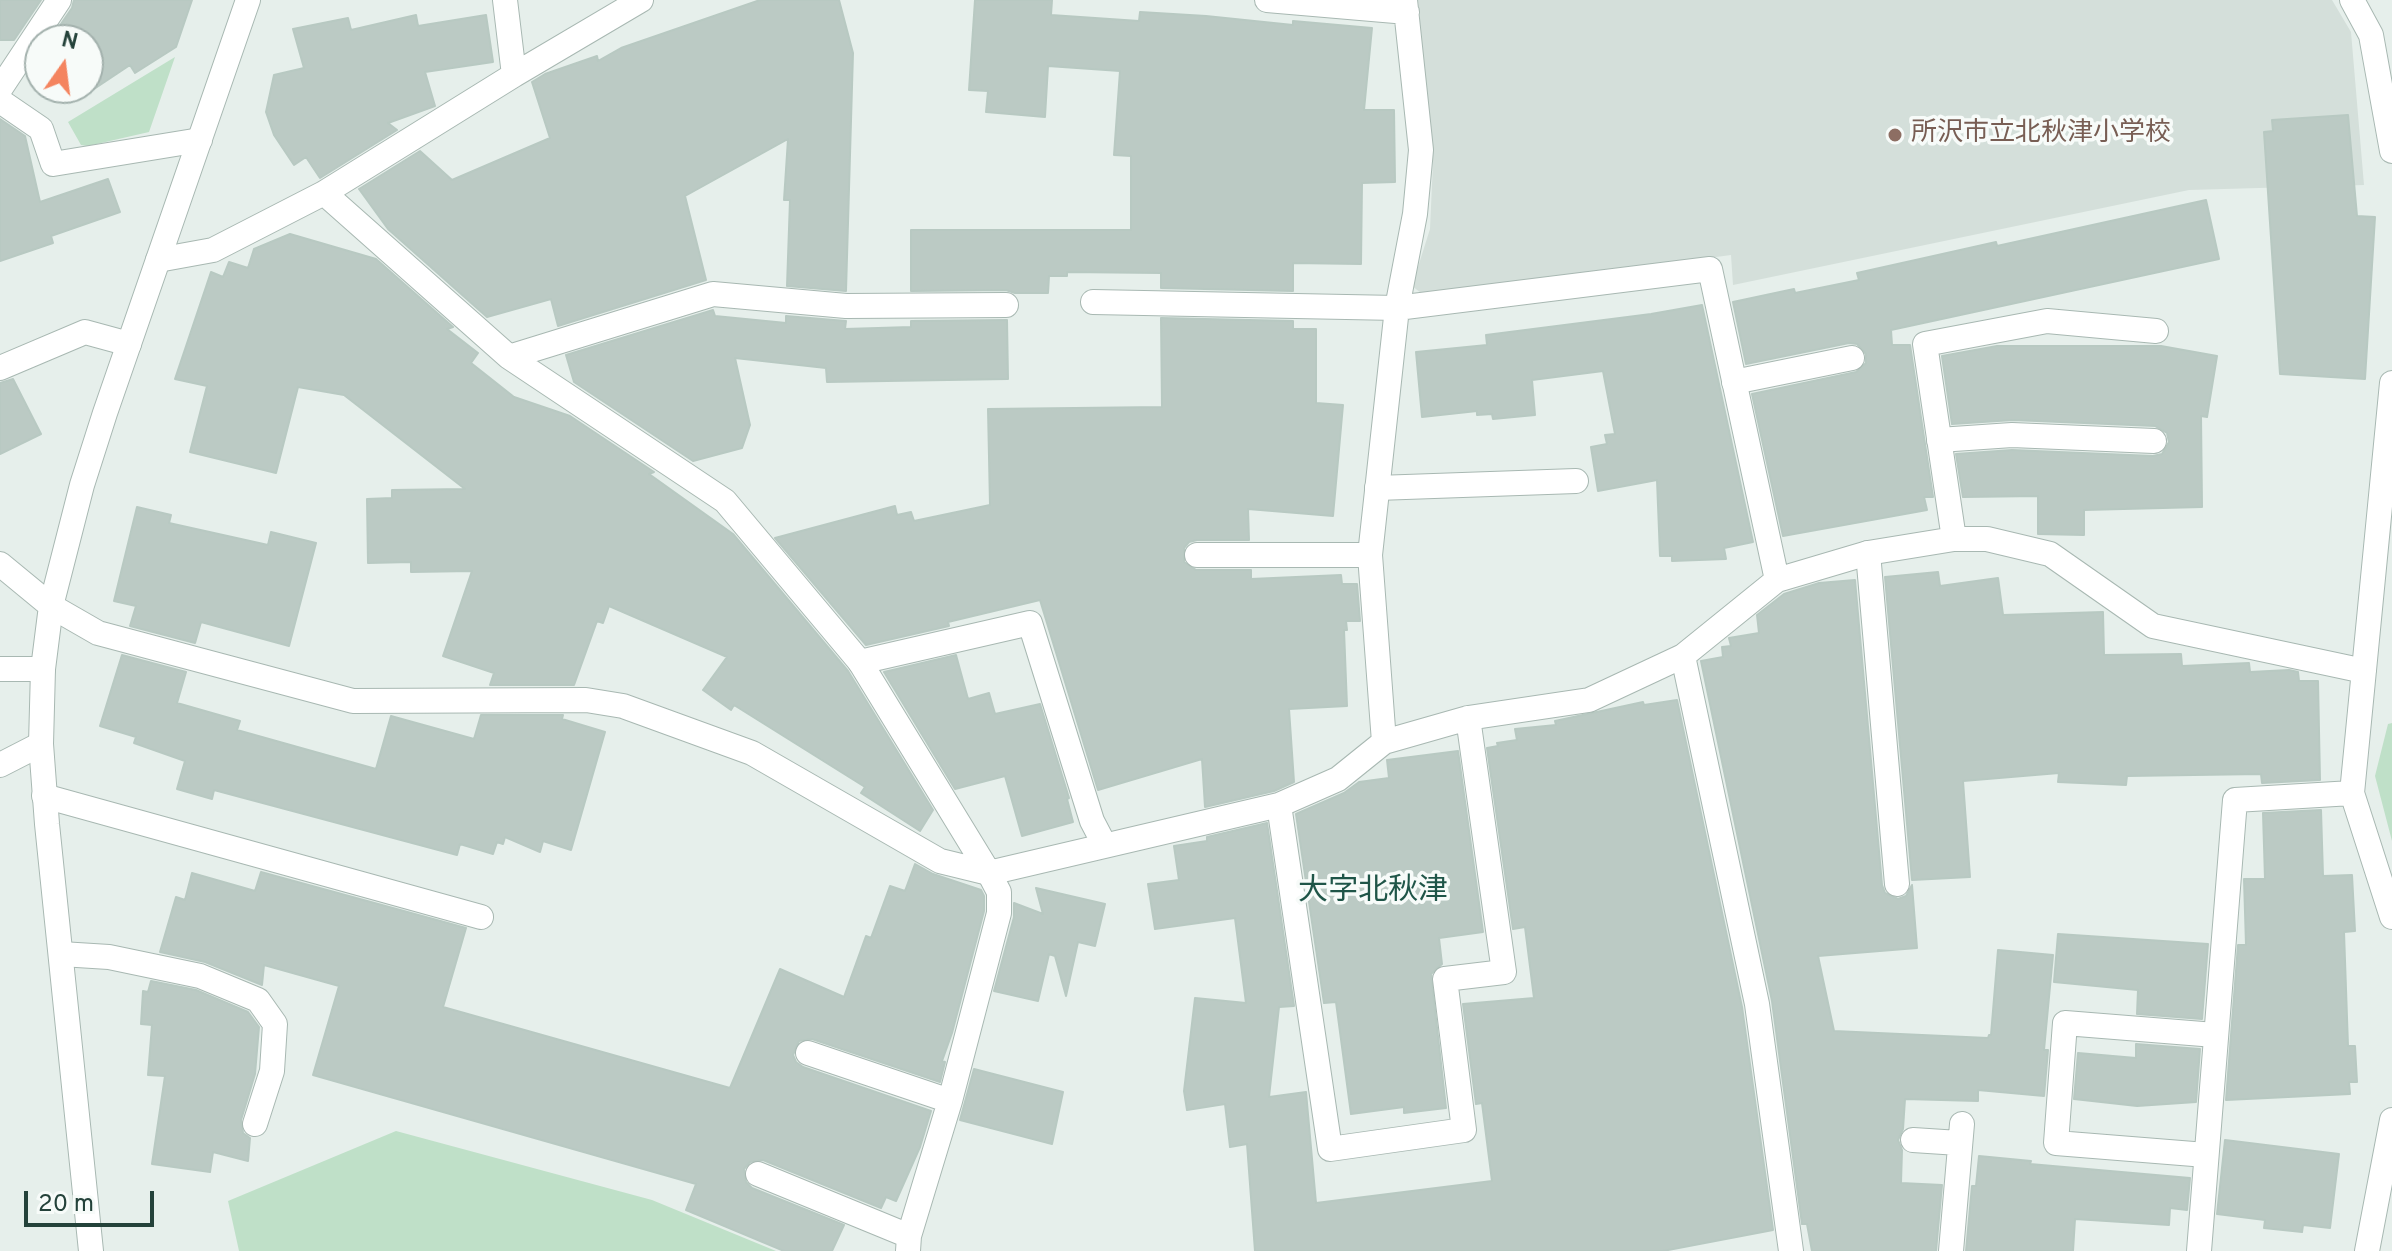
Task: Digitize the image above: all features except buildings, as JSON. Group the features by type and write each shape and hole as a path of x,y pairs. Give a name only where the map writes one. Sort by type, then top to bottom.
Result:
{"street":[{"path":"0,89 59,0"},
{"path":"91,1251 44,796 41,744 43,669 51,606 82,485 248,0"},
{"path":"505,0 514,75"},
{"path":"158,260 213,250 324,193 641,0"},
{"path":"1267,0 1406,6 1421,150 1415,214 1397,308 1370,555 1384,742"},
{"path":"2352,0 2371,35 2392,151"},
{"path":"0,101 41,129 53,164 200,140"},
{"path":"324,193 509,357 725,501 860,662 999,892 999,913 950,1101 908,1243 758,1174"},
{"path":"1093,302 1397,308 1710,269 1777,580"},
{"path":"509,357 713,294 846,306 1006,305"},
{"path":"1954,539 1925,344 2047,321 2156,331"},
{"path":"0,368 85,332 129,344"},
{"path":"1734,382 1852,358"},
{"path":"2392,383 2352,793 2392,917"},
{"path":"1939,440 2012,435 2154,441"},
{"path":"1377,488 1576,481"},
{"path":"0,564 51,606 98,633 353,701 586,700 623,706 752,753 940,861 989,873 1279,805 1338,779 1384,742 1468,718 1589,700 1683,656 1777,580 1868,553 1954,539 1987,539 2050,554 2153,626 2364,671"},
{"path":"1868,553 1897,884"},
{"path":"1197,555 1370,555"},
{"path":"860,662 1030,623 1092,821 1104,844"},
{"path":"1683,656 1757,1004 1791,1251"},
{"path":"0,669 43,669"},
{"path":"1279,805 1330,1149 1464,1130 1445,979 1504,972 1468,718"},
{"path":"0,765 41,744"},
{"path":"2199,1251 2235,800 2352,793"},
{"path":"44,796 481,917"},
{"path":"61,954 109,957 200,976 258,1000 275,1024 272,1071 255,1124"},
{"path":"2206,1155 2056,1143 2065,1023 2215,1035"},
{"path":"808,1053 950,1101"},
{"path":"2367,1251 2392,1120"},
{"path":"1913,1140 1960,1134 1951,1251"}],"shaded area":[{"name":"所沢市立北秋津小学校","path":"1418,0 2332,0 2351,32 2364,185 2189,190 1733,285 1731,255 1425,296 1412,286 1430,229 1433,162"}],"green space":[{"path":"175,57 149,132 81,145 68,122 98,104 104,104 104,100"},
{"path":"2392,723 2392,841 2375,776 2388,724"},
{"path":"396,1131 652,1200 776,1251 239,1251 228,1201"}],"place":[{"name":"所沢市立北秋津小学校","path":"1895,135"}],"district":[{"name":"大字北秋津","path":"1373,893"}]}
